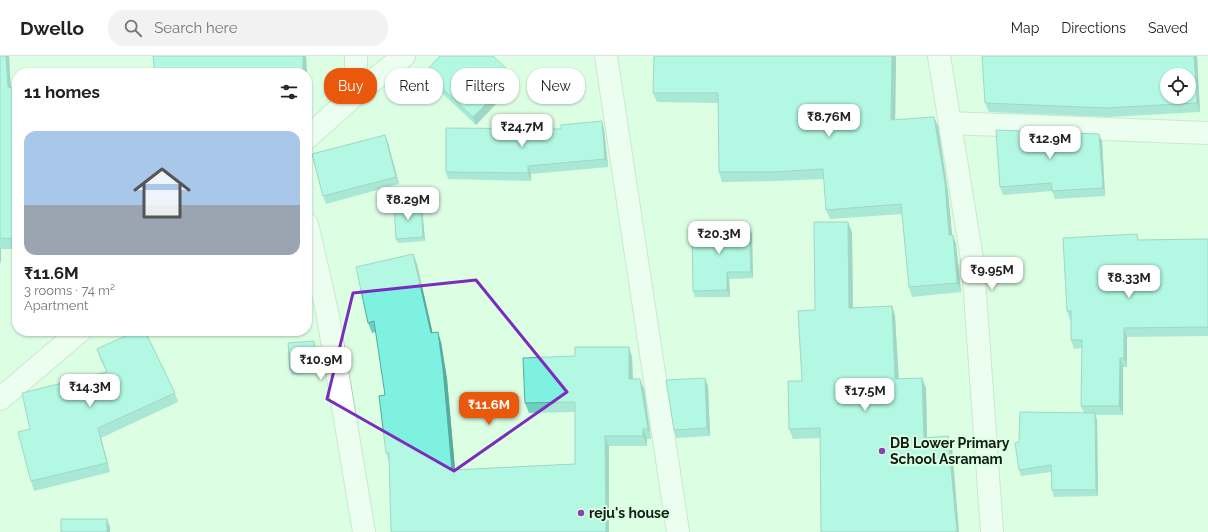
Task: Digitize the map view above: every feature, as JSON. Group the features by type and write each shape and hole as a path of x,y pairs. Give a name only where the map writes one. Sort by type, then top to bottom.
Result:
{"street":[{"path":"356,56 356,68"},
{"path":"377,77 404,56"},
{"path":"606,56 678,532"},
{"path":"939,56 973,265 992,532"},
{"path":"312,134 345,104"},
{"path":"950,122 1208,133"},
{"path":"312,246 327,311 364,532"},
{"path":"0,399 74,336"}],"highlighted area":[{"path":"476,280 567,392 454,471 327,399 353,293"}],"building":[{"path":"0,56 6,56 8,87 12,87 12,239 0,238"},
{"path":"153,56 303,56 303,68 154,68"},
{"path":"440,56 493,56 506,68 451,68 451,96 443,89 443,68 429,68"},
{"path":"654,56 892,56 891,120 934,117 945,183 949,235 953,235 957,283 909,287 901,204 826,210 823,169 774,172 719,172 718,93 653,93"},
{"path":"982,56 1194,56 1195,68 1160,68 1160,104 1179,104 1106,108 985,103"},
{"path":"459,104 486,104 473,117"},
{"path":"602,121 605,159 528,166 528,173 446,172 446,128 561,129 561,125"},
{"path":"996,130 1099,134 1103,188 1052,191 1051,183 1000,187"},
{"path":"385,135 396,177 323,196 312,154"},
{"path":"421,203 423,237 396,239 394,205"},
{"name":"DB Lower Primary School Asramam","path":"814,222 848,222 849,308 892,306 895,379 922,378 924,438 948,436 957,532 821,532 820,428 789,429 788,381 802,381 798,311 815,310"},
{"path":"726,225 726,228 749,227 751,272 727,272 727,290 693,291 692,226"},
{"path":"1137,234 1138,240 1208,239 1208,327 1124,328 1124,358 1120,358 1119,406 1081,406 1082,340 1071,340 1071,311 1067,311 1063,238"},
{"path":"413,254 431,333 438,332 443,369 452,470 575,464 575,402 525,403 523,358 575,356 575,347 629,347 629,379 640,379 648,429 643,429 643,436 605,436 606,532 391,532 389,453 386,453 379,396 385,395 374,321 368,323 356,267"},
{"path":"125,336 147,336 175,393 98,428 107,463 31,481 18,432 30,429 22,393 107,372 97,349"},
{"path":"314,341 316,369 290,370 288,343"},
{"path":"705,378 707,428 674,430 666,380"},
{"path":"1020,412 1095,413 1096,490 1052,490 1051,465 1019,470 1015,443 1019,442"},
{"path":"61,519 107,519 107,532 61,532"}],"place":[{"name":"DB Lower Primary School Asramam","path":"882,451"},
{"name":"reju's house","path":"581,513"}]}
